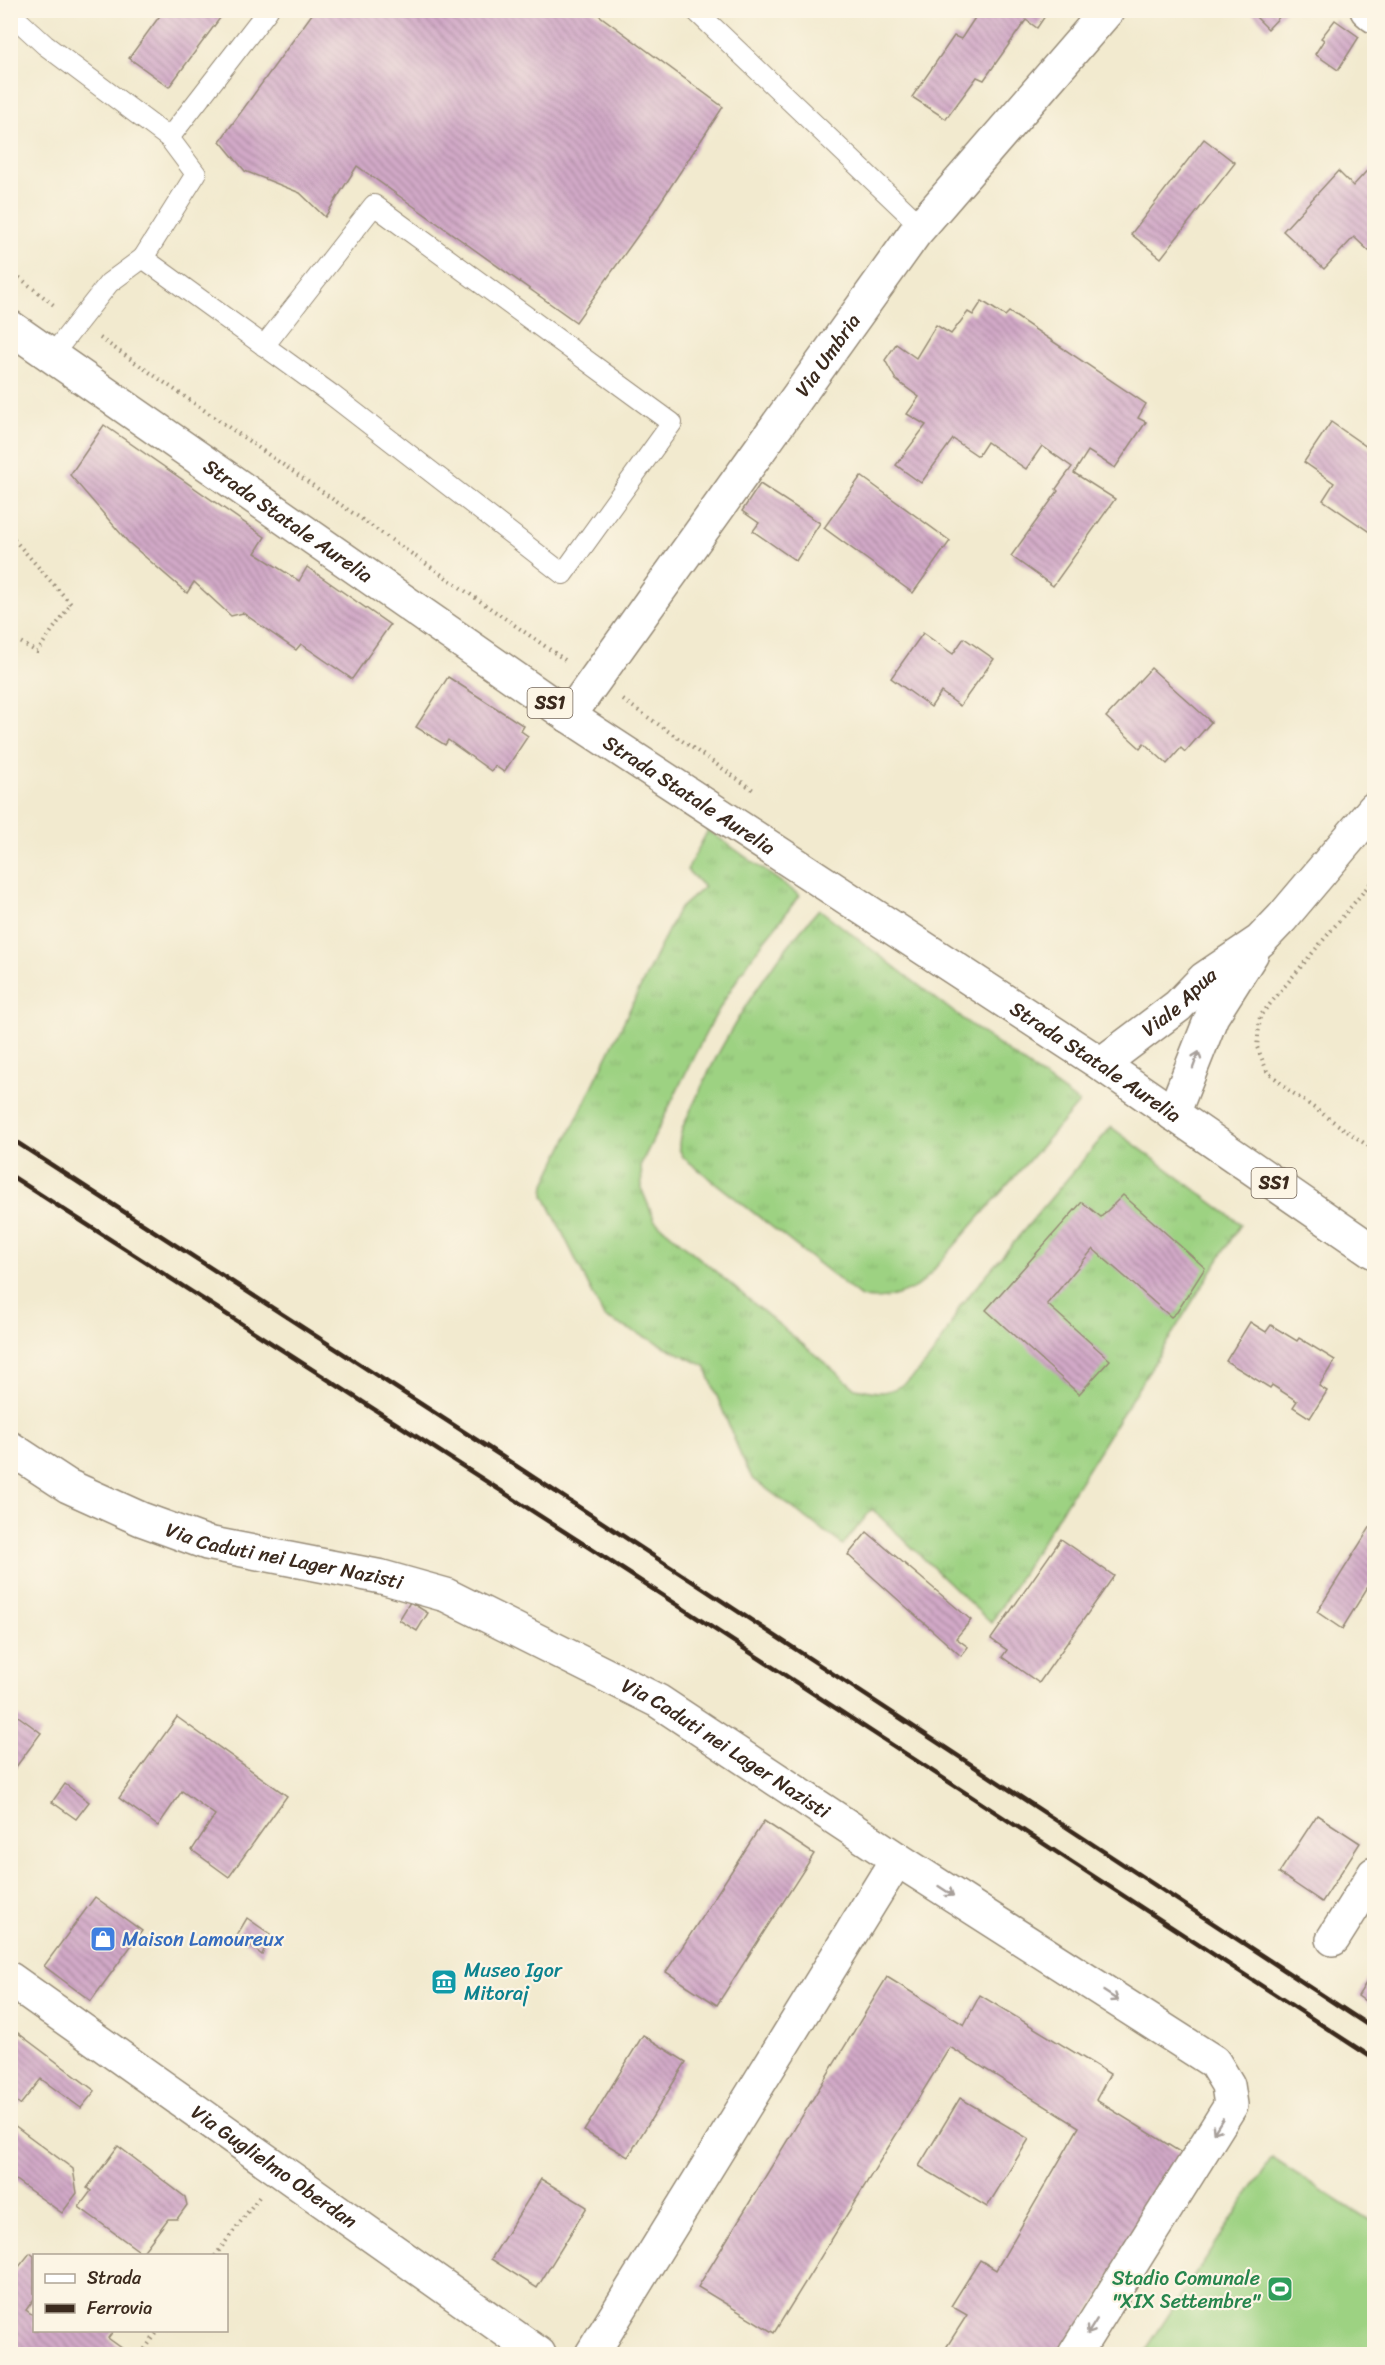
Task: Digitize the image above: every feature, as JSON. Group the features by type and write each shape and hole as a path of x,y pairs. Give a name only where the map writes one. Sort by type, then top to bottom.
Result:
{"street":[{"name":"Via Umbria","path":"569,716 921,226 1108,10"},
{"path":"1367,10 1374,16"},
{"name":"Strada Statale Aurelia","path":"10,327 53,354 569,716 1101,1064 1374,1252"},
{"name":"Viale Apua","path":"1173,1114 1212,1016 1260,941 1374,808"},
{"name":"Viale Apua","path":"1101,1064 1178,1006 1204,979 1260,941"},
{"name":"Via Caduti nei Lager Nazisti","path":"10,1448 68,1486 141,1519 207,1543 382,1576 446,1595 658,1701 897,1859 1214,2062 1228,2085 1231,2104 1075,2355"},
{"path":"592,2355 897,1859"},
{"path":"1333,1939 1374,1875"},
{"name":"Via Guglielmo Oberdan","path":"10,1979 539,2355"}],"lane":[{"path":"169,138 268,10"},
{"path":"695,10 921,226"},
{"path":"10,13 45,45 169,138 196,174 143,258 109,283 53,354"},
{"path":"143,258 264,346 341,402 563,574 672,423 374,205 264,346"}],"path":[{"path":"10,270 78,323 761,796"},
{"path":"10,535 71,604 37,652 10,636"},
{"path":"1374,879 1260,1016 1257,1047 1268,1071 1290,1091 1374,1150"},
{"path":"216,2254 279,2170"},
{"path":"141,2355 158,2332"}],"green space":[{"path":"708,830 799,895 752,957 706,1032 641,1164 642,1190 655,1221 855,1388 883,1392 908,1381 919,1371 939,1345 960,1306 1111,1127 1241,1224 991,1623 872,1509 843,1545 752,1478 705,1366 604,1317 544,1195 545,1184 678,910 704,887 687,870"},
{"path":"819,909 960,1017 1079,1103 922,1283 909,1291 885,1298 861,1297 684,1158 679,1148 680,1135 687,1118 734,1025 782,953"},
{"name":"Stadio Comunale \"XIX Settembre\"","path":"1272,2158 1374,2224 1374,2354 1143,2354"}],"building":[{"path":"164,10 226,10 169,87 129,58"},
{"path":"315,10 592,10 723,107 646,224 576,322 357,166 325,217 300,193 245,171 220,141"},
{"path":"980,10 1049,10 1037,28 1026,20 984,80 977,77 946,119 912,97 954,36 961,39"},
{"path":"1249,10 1286,10 1268,29"},
{"path":"1335,20 1359,37 1338,70 1315,54 1324,40 1321,38"},
{"path":"1204,139 1235,163 1161,258 1131,234"},
{"path":"1374,163 1374,244 1369,251 1354,237 1324,269 1283,231 1338,171 1353,186"},
{"path":"982,301 1005,316 1009,312 1146,404 1138,418 1146,422 1115,468 1088,451 1074,473 1115,499 1053,586 1011,556 1058,491 1056,489 1072,467 1042,446 1026,469 987,442 978,456 953,439 921,483 896,465 926,425 907,414 919,397 896,380 885,360 896,344 916,358 936,325 951,334 968,312 973,315"},
{"path":"1331,422 1374,452 1374,535 1323,500 1334,483 1304,462"},
{"path":"104,425 265,537 255,553 299,581 307,567 390,625 352,679 301,644 296,650 243,613 231,616 194,582 187,593 128,542 70,475"},
{"path":"861,476 950,541 913,593 824,528"},
{"path":"760,484 820,523 796,561 753,531 759,523 742,511"},
{"path":"923,633 953,654 964,638 994,659 960,706 941,692 931,707 891,678"},
{"path":"1151,668 1211,722 1185,752 1181,748 1167,764 1144,743 1140,748 1106,717"},
{"path":"448,677 524,726 521,731 528,736 504,772 495,766 491,771 448,740 445,745 416,727"},
{"path":"1123,1195 1205,1268 1177,1312 1171,1317 1093,1249 1047,1304 1110,1360 1079,1394 986,1310 1082,1202 1101,1217"},
{"path":"1250,1322 1266,1332 1271,1325 1297,1341 1299,1338 1335,1360 1319,1386 1327,1391 1310,1418 1293,1407 1297,1401 1272,1385 1270,1388 1226,1361"},
{"path":"1374,1521 1374,1577 1342,1629 1317,1612"},
{"path":"867,1532 971,1620 956,1638 968,1647 961,1656 848,1555"},
{"path":"1061,1539 1114,1576 1039,1683 1002,1657 1007,1650 991,1639"},
{"path":"410,1602 428,1613 417,1631 399,1620"},
{"path":"18,1716 41,1733 10,1775 10,1726"},
{"path":"177,1717 287,1796 229,1877 192,1850 215,1815 182,1791 158,1826 119,1798"},
{"path":"65,1784 89,1802 76,1819 52,1802"},
{"path":"1317,1815 1360,1843 1322,1902 1279,1873"},
{"path":"764,1821 814,1854 717,2005 666,1972"},
{"path":"95,1897 142,1931 91,2001 44,1966"},
{"path":"247,1918 270,1934 262,1955 237,1935"},
{"path":"1374,1970 1374,2007 1358,1996"},
{"path":"887,1977 964,2025 980,1995 1110,2074 1096,2100 1185,2155 1064,2354 942,2354 967,2315 951,2306 980,2260 996,2270 1079,2127 950,2047 774,2333 698,2287"},
{"path":"10,2027 95,2091 81,2108 41,2079 20,2105 10,2097"},
{"path":"643,2035 686,2062 628,2157 584,2131"},
{"path":"960,2098 1029,2139 987,2207 919,2166"},
{"path":"10,2122 73,2169 77,2193 62,2213 10,2176"},
{"path":"118,2146 185,2197 187,2205 177,2219 168,2219 142,2253 79,2207 91,2191 87,2188"},
{"path":"541,2179 587,2207 537,2288 491,2259"},
{"path":"30,2253 33,2255 33,2300 26,2310 33,2315 33,2332 112,2332 108,2338 130,2354 10,2354 10,2278"}],"railway":[{"path":"10,1138 489,1448 1374,2029"},
{"path":"10,1175 596,1552 1374,2059"}],"place":[{"name":"Maison Lamoureux","path":"103,1939"},
{"name":"Museo Igor Mitoraj","path":"444,1982"},
{"name":"Stadio Comunale \"XIX Settembre\"","path":"1280,2289"}]}
